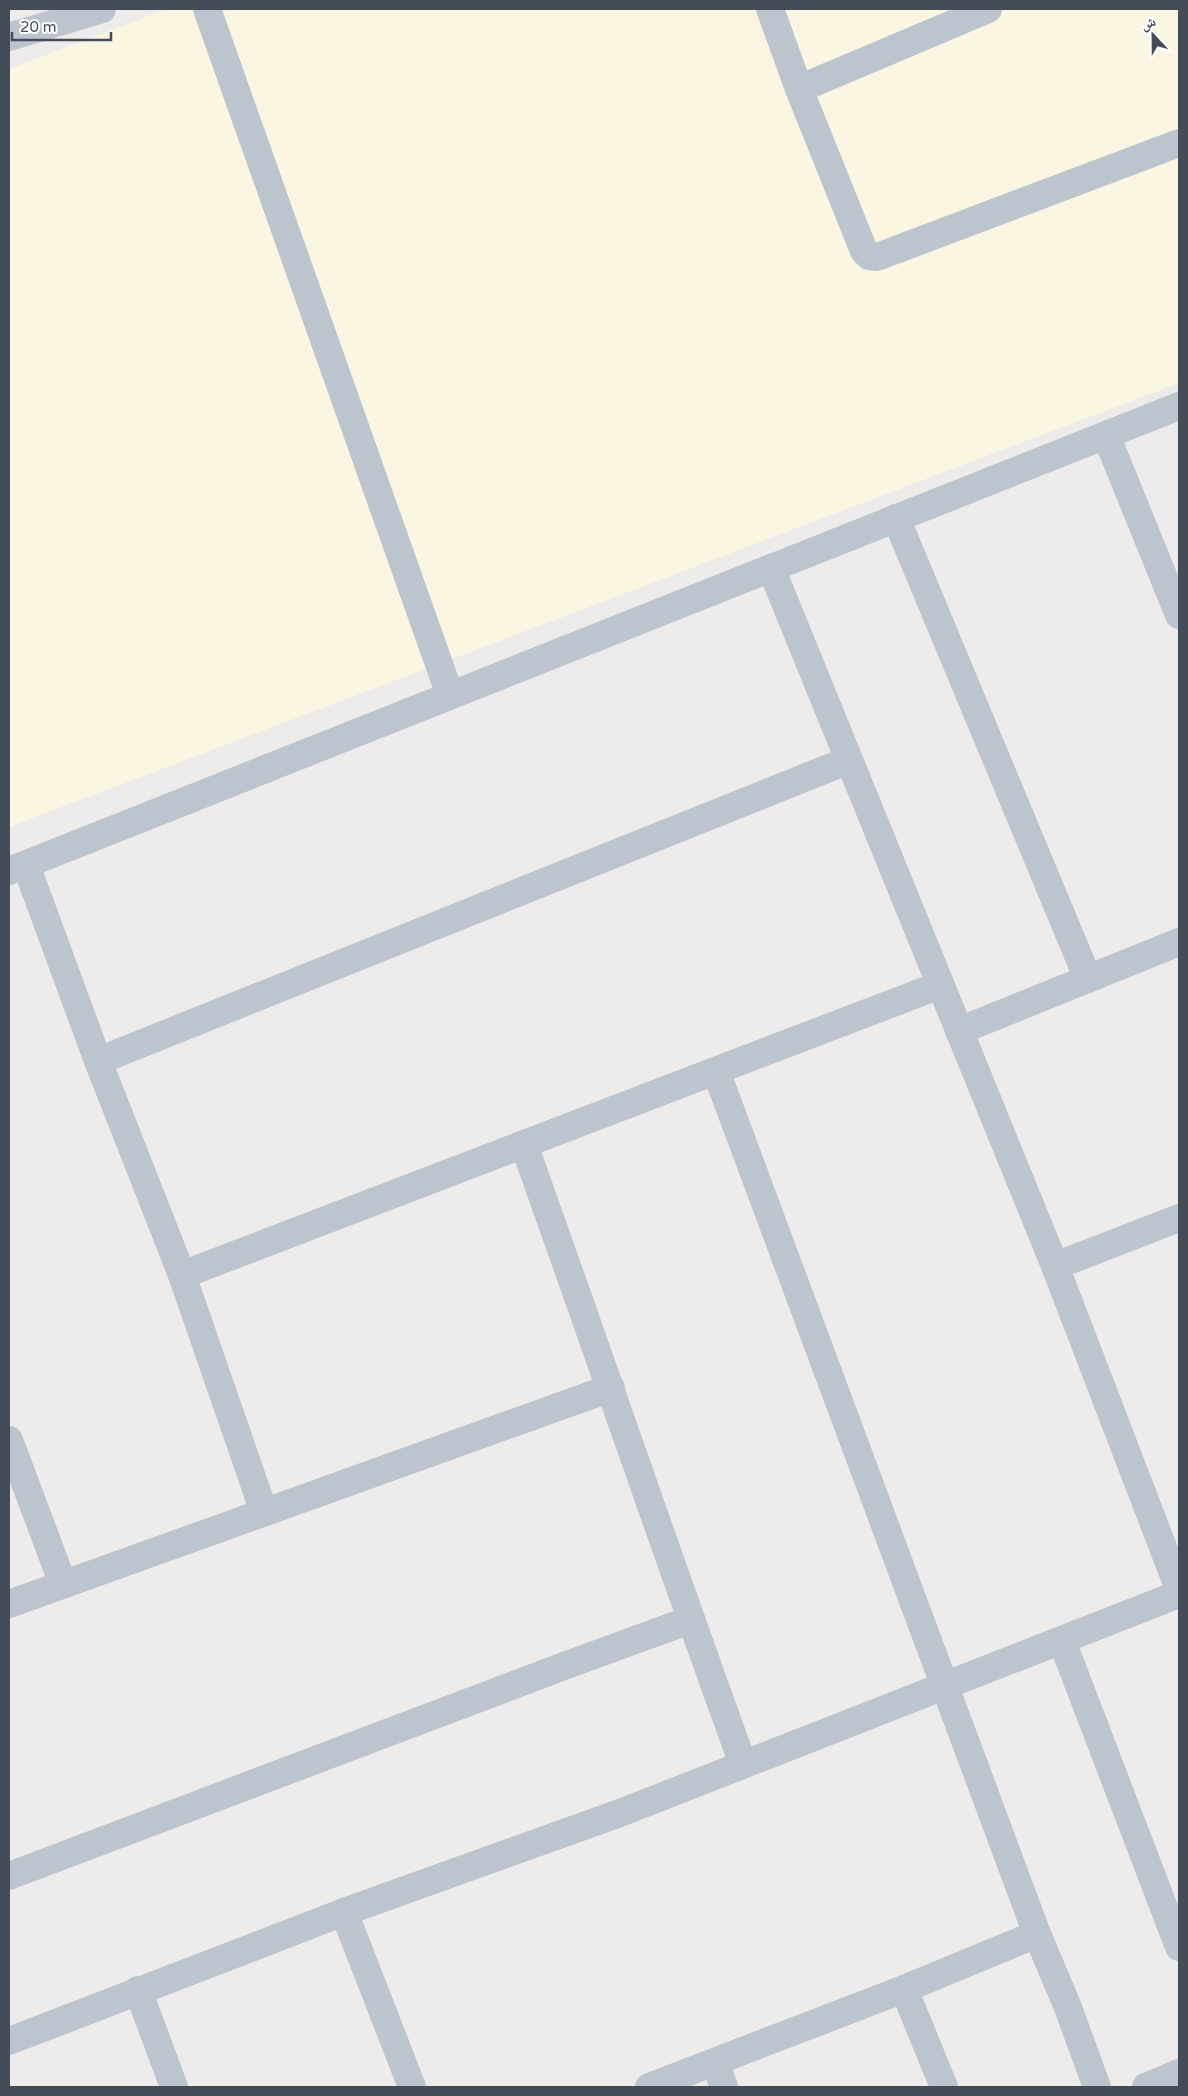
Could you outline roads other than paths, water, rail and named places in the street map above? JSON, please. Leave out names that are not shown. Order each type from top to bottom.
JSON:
[{"type":"street","points":[[9,37],[102,9]]},
{"type":"street","points":[[207,9],[450,695]]},
{"type":"street","points":[[770,9],[798,90],[864,251],[869,256],[877,257],[1179,142]]},
{"type":"street","points":[[798,90],[988,9]]},
{"type":"street","points":[[264,1512],[182,1275],[98,1062],[17,868],[1179,406]]},
{"type":"street","points":[[1106,435],[1179,615]]},
{"type":"street","points":[[896,518],[1088,979]]},
{"type":"street","points":[[771,568],[1055,1266],[1179,1589]]},
{"type":"street","points":[[98,1062],[849,760]]},
{"type":"street","points":[[959,1031],[1179,942]]},
{"type":"street","points":[[182,1275],[940,985]]},
{"type":"street","points":[[716,1071],[1037,1934],[1067,2005],[1097,2087]]},
{"type":"street","points":[[524,1145],[611,1388],[690,1620],[743,1764]]},
{"type":"street","points":[[1055,1266],[1179,1218]]},
{"type":"street","points":[[9,1604],[611,1388]]},
{"type":"street","points":[[9,1440],[63,1584]]},
{"type":"street","points":[[9,2041],[344,1912],[620,1813],[1179,1594]]},
{"type":"street","points":[[9,1876],[690,1620]]},
{"type":"street","points":[[1062,1640],[1179,1947]]},
{"type":"street","points":[[344,1912],[412,2087]]},
{"type":"street","points":[[649,2087],[904,1989],[1037,1934]]},
{"type":"street","points":[[904,1989],[944,2087]]},
{"type":"street","points":[[138,1990],[174,2087]]},
{"type":"street","points":[[715,2062],[724,2087]]},
{"type":"street","points":[[1146,2087],[1179,2073]]}]
